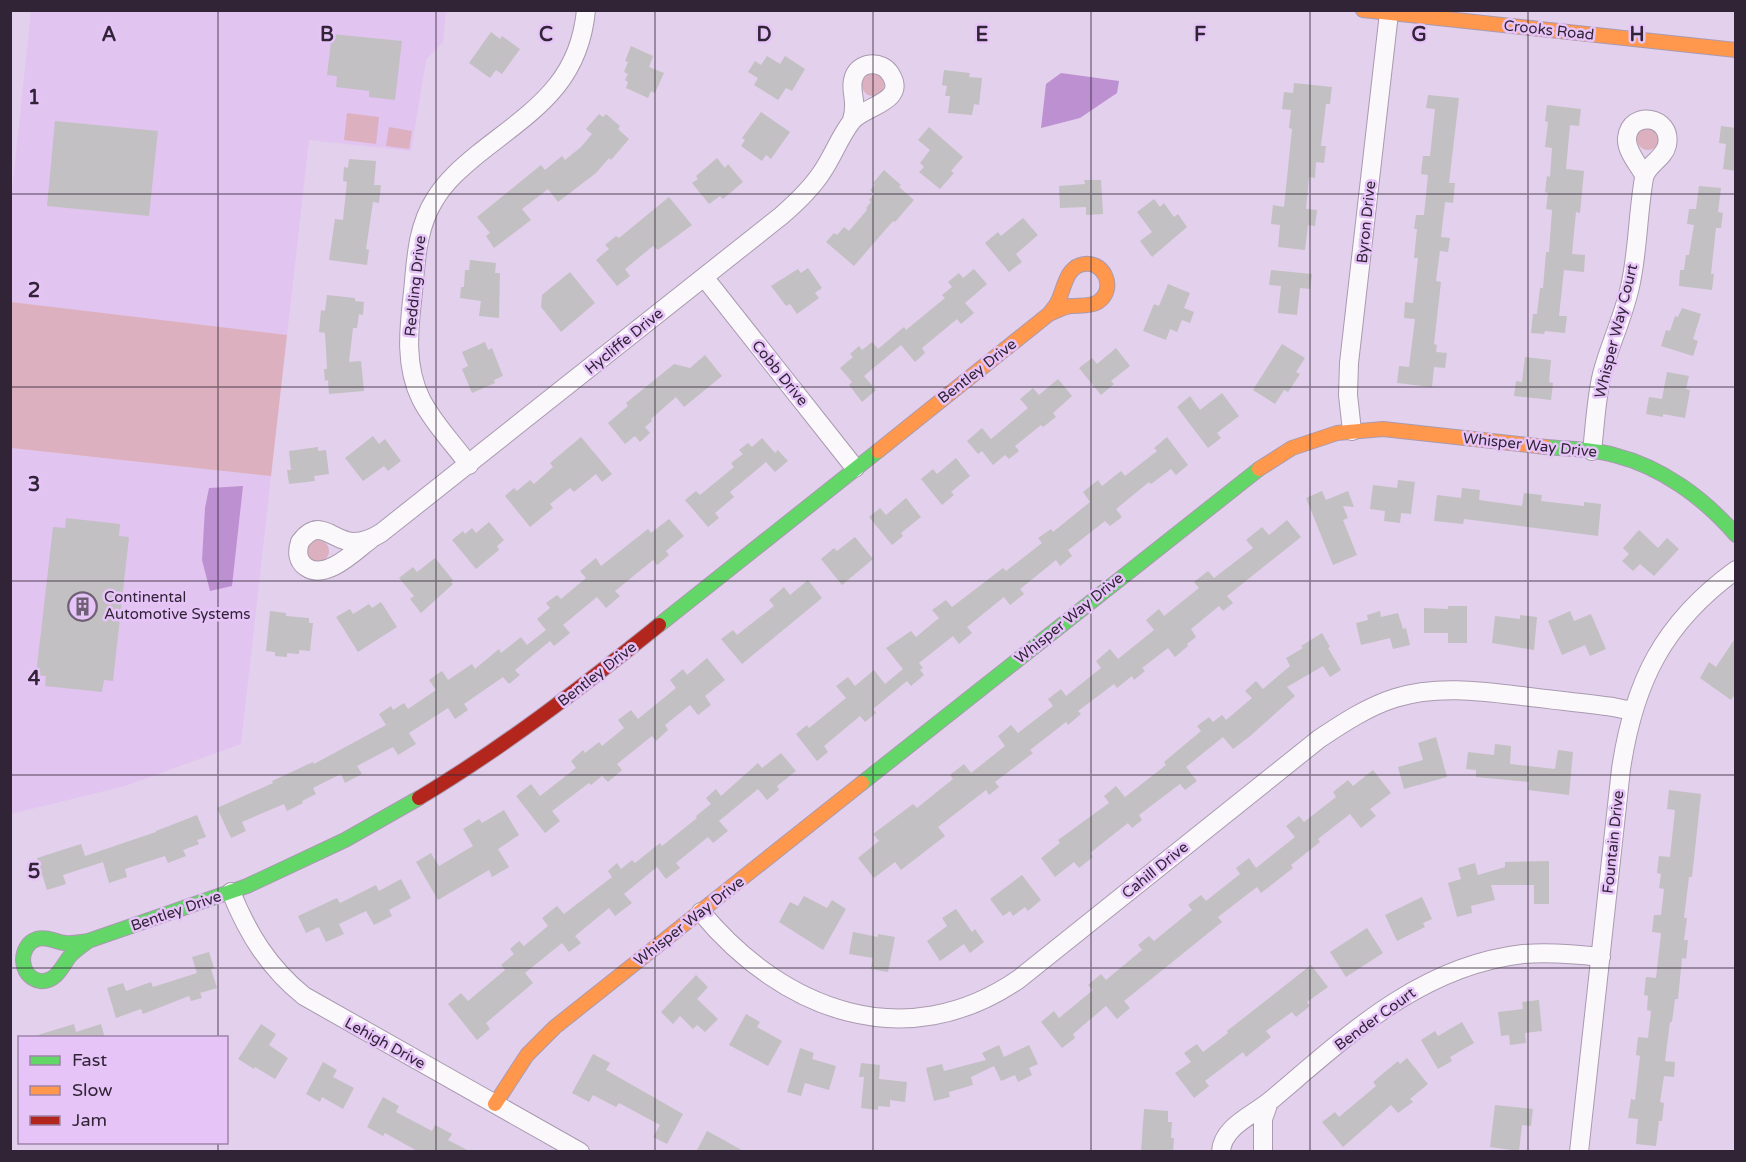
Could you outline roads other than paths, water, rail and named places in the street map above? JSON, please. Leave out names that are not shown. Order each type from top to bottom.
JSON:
[{"type":"street","name":"Redding Drive","points":[[469,465],[426,408],[416,388],[409,359],[409,328],[422,228],[434,201],[458,170],[531,111],[559,85],[568,73],[577,52],[584,32],[586,10]]},
{"type":"street","name":"Crooks Road","points":[[1363,10],[1736,50]]},
{"type":"street","name":"Byron Drive","points":[[1352,431],[1348,395],[1349,363],[1389,13]]},
{"type":"street","name":"Hycliffe Drive","points":[[371,539],[469,465],[781,216],[810,188],[822,172],[852,120]]},
{"type":"street","name":"Whisper Way Court","points":[[1592,451],[1602,377],[1631,285],[1644,175]]},
{"type":"street","name":"Bentley Drive","points":[[88,941],[72,954],[57,975],[48,980],[38,980],[30,976],[23,968],[22,958],[25,948],[31,942],[40,938],[67,944],[88,941],[231,892],[345,840],[469,768],[594,677],[1049,314],[1057,304],[1071,270],[1081,264],[1093,264],[1105,273],[1108,280],[1103,298],[1096,303],[1070,306],[1049,314]]},
{"type":"street","name":"Cobb Drive","points":[[704,277],[855,468]]},
{"type":"street","name":"Whisper Way Drive","points":[[495,1104],[515,1070],[548,1034],[1255,471],[1292,448],[1316,439],[1368,429],[1402,430],[1613,454],[1635,461],[1676,481],[1717,513],[1736,535]]},
{"type":"street","name":"Fountain Drive","points":[[1579,1152],[1621,769],[1632,711],[1645,677],[1670,634],[1698,600],[1736,570]]},
{"type":"street","name":"Cahill Drive","points":[[701,912],[724,939],[755,965],[814,999],[861,1016],[886,1019],[938,1016],[983,1001],[1019,979],[1319,739],[1373,706],[1413,694],[1450,690],[1485,692],[1632,711]]},
{"type":"street","name":"Lehigh Drive","points":[[231,892],[251,937],[294,988],[338,1017],[580,1152]]},
{"type":"street","name":"Bender Court","points":[[1221,1152],[1223,1139],[1228,1133],[1369,1020],[1401,997],[1443,975],[1477,963],[1525,954],[1600,957]]},
{"type":"street","points":[[1263,1152],[1263,1119],[1269,1102]]},
{"type":"place","name":"Continental Automotive Systems","points":[[83,606]]}]
